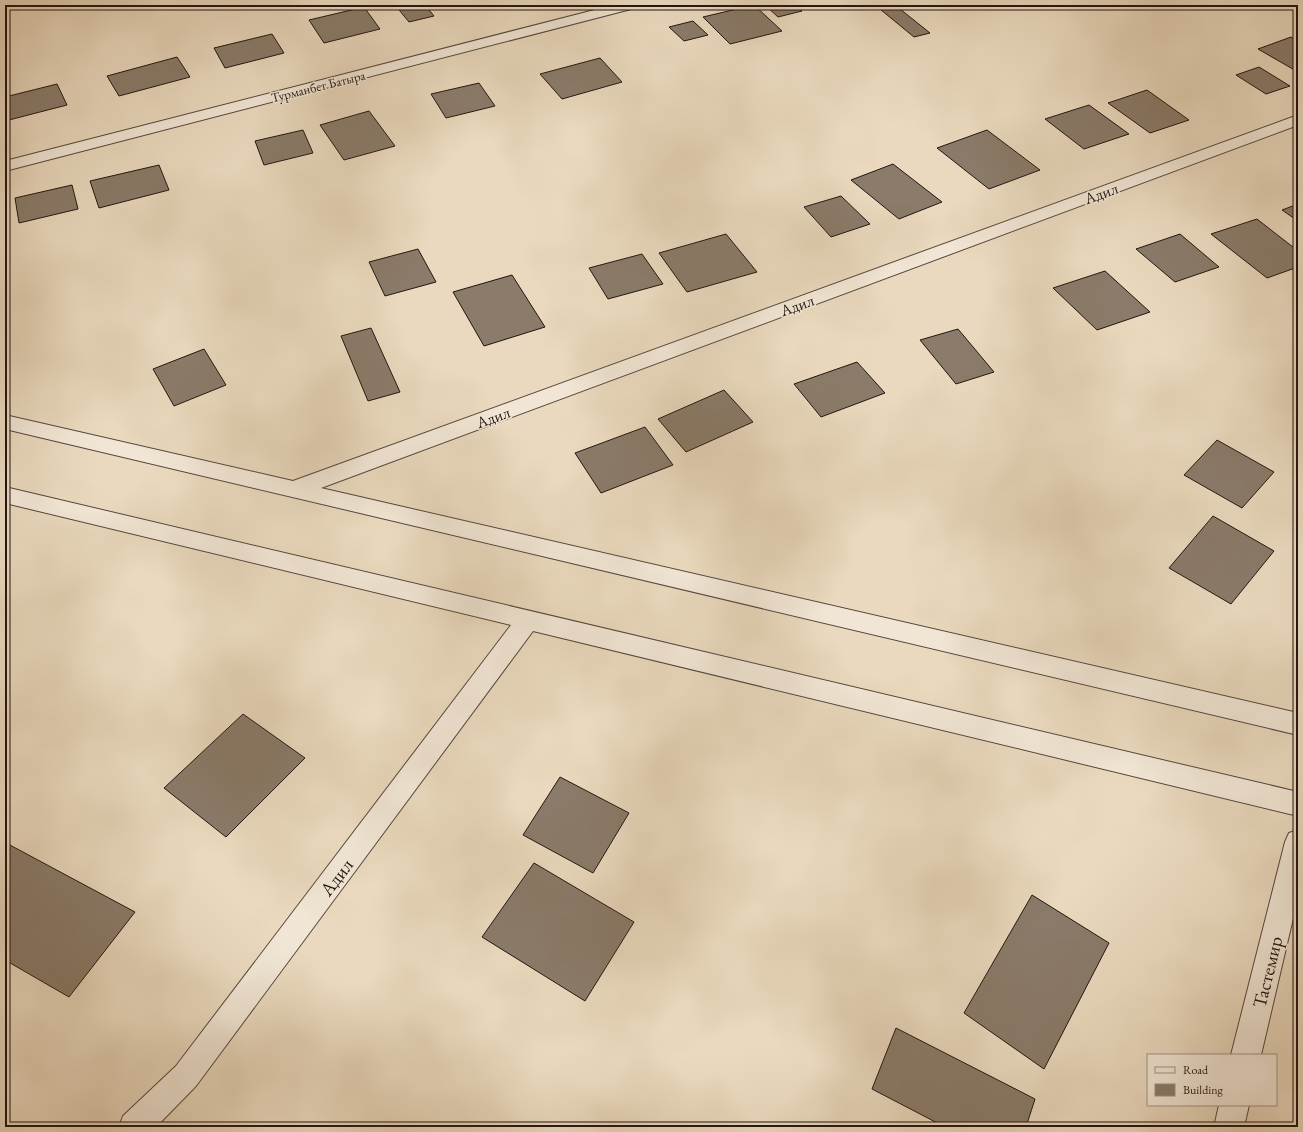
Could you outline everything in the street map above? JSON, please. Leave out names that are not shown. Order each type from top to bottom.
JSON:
[{"type":"street","name":"Турманбет Батыра","points":[[5,166],[630,5]]},
{"type":"street","name":"Адил","points":[[295,489],[612,374],[1298,120]]},
{"type":"street","points":[[5,422],[1298,724]]},
{"type":"street","points":[[5,495],[1298,804]]},
{"type":"street","name":"Адил","points":[[134,1127],[186,1076],[529,619]]},
{"type":"street","name":"Тастемир","points":[[1246,1054],[1298,842]]},
{"type":"street","points":[[1229,1127],[1234,1106]]},
{"type":"building","points":[[395,5],[425,5],[434,16],[409,22]]},
{"type":"building","points":[[754,5],[782,31],[730,44],[703,17]]},
{"type":"building","points":[[765,5],[795,5],[802,11],[778,17]]},
{"type":"building","points":[[875,5],[895,5],[930,33],[914,37]]},
{"type":"building","points":[[364,7],[380,29],[324,43],[309,20]]},
{"type":"building","points":[[693,21],[708,35],[684,41],[669,27]]},
{"type":"building","points":[[272,34],[284,53],[225,68],[214,48]]},
{"type":"building","points":[[1291,37],[1298,41],[1298,72],[1258,49]]},
{"type":"building","points":[[177,57],[190,77],[119,96],[107,76]]},
{"type":"building","points":[[600,58],[622,82],[562,99],[540,74]]},
{"type":"building","points":[[1259,67],[1290,86],[1266,94],[1236,75]]},
{"type":"building","points":[[479,83],[495,106],[446,118],[431,94]]},
{"type":"building","points":[[57,84],[67,105],[9,120],[5,111],[5,97]]},
{"type":"building","points":[[1147,90],[1189,120],[1150,133],[1108,103]]},
{"type":"building","points":[[1089,105],[1129,134],[1084,149],[1045,119]]},
{"type":"building","points":[[369,111],[395,146],[344,160],[320,125]]},
{"type":"building","points":[[303,130],[313,153],[264,165],[255,141]]},
{"type":"building","points":[[987,130],[1040,170],[989,189],[937,148]]},
{"type":"building","points":[[893,164],[942,202],[899,219],[851,180]]},
{"type":"building","points":[[159,165],[169,190],[99,208],[90,181]]},
{"type":"building","points":[[72,185],[78,209],[19,223],[15,198]]},
{"type":"building","points":[[841,196],[870,224],[831,237],[804,207]]},
{"type":"building","points":[[1298,204],[1298,221],[1282,210]]},
{"type":"building","points":[[1257,219],[1298,251],[1298,267],[1267,278],[1211,234]]},
{"type":"building","points":[[726,234],[757,272],[687,292],[659,253]]},
{"type":"building","points":[[1180,234],[1219,267],[1175,282],[1136,249]]},
{"type":"building","points":[[418,249],[436,282],[385,296],[369,262]]},
{"type":"building","points":[[642,254],[663,284],[608,299],[589,268]]},
{"type":"building","points":[[1105,271],[1150,312],[1097,330],[1053,288]]},
{"type":"building","points":[[512,275],[545,327],[484,346],[453,292]]},
{"type":"building","points":[[371,328],[400,392],[368,401],[341,336]]},
{"type":"building","points":[[958,329],[994,372],[956,384],[920,340]]},
{"type":"building","points":[[204,349],[226,385],[174,406],[153,369]]},
{"type":"building","points":[[857,362],[885,393],[821,417],[794,384]]},
{"type":"building","points":[[724,390],[753,422],[686,452],[658,419]]},
{"type":"building","points":[[645,427],[673,465],[601,493],[575,453]]},
{"type":"building","points":[[1217,440],[1274,472],[1242,508],[1184,475]]},
{"type":"building","points":[[1213,516],[1274,551],[1231,604],[1169,568]]},
{"type":"building","points":[[243,714],[305,758],[226,837],[164,788]]},
{"type":"building","points":[[560,777],[629,813],[593,873],[523,835]]},
{"type":"building","points":[[8,844],[135,912],[69,997],[5,960],[5,848]]},
{"type":"building","points":[[534,863],[634,922],[585,1001],[482,937]]},
{"type":"building","points":[[1032,895],[1109,943],[1044,1069],[964,1013]]},
{"type":"building","points":[[896,1028],[1035,1099],[1026,1127],[945,1127],[872,1089]]}]
